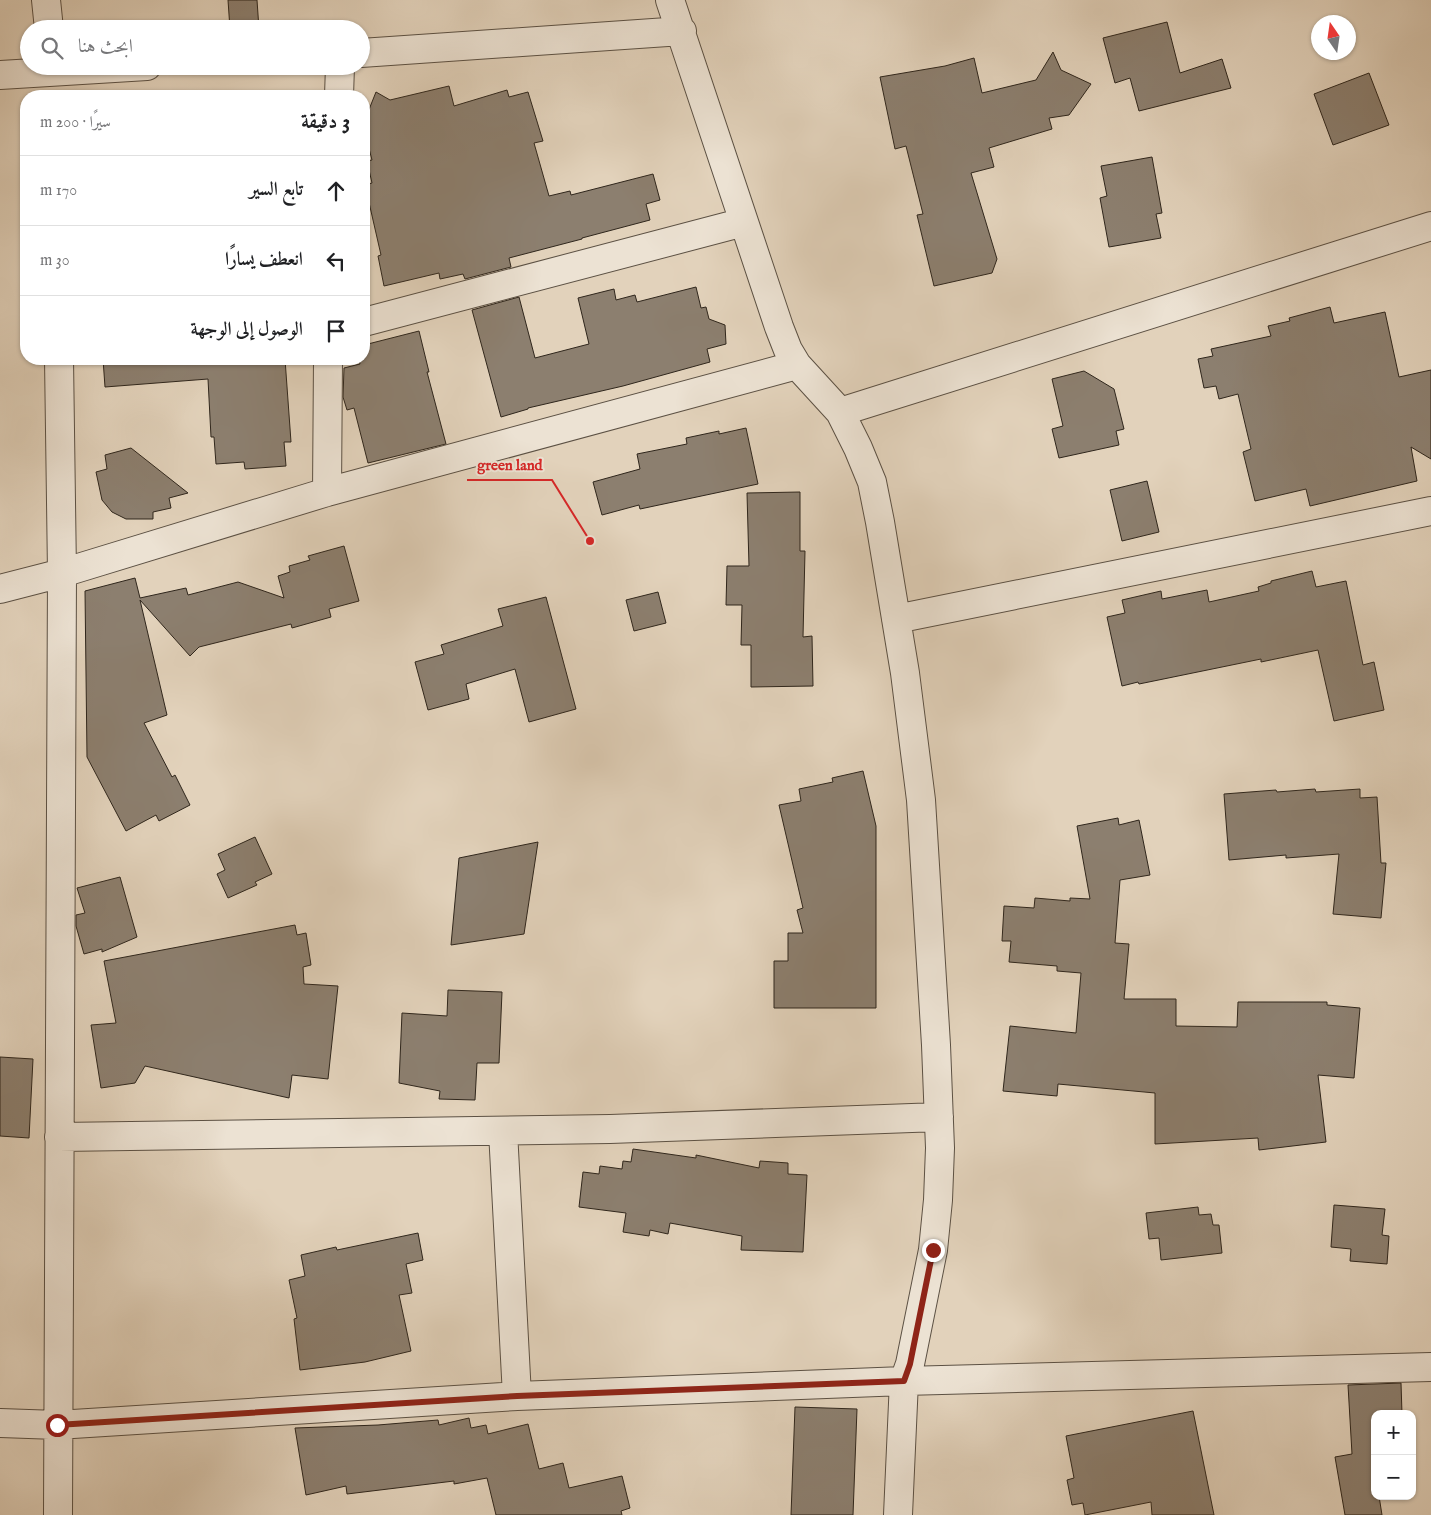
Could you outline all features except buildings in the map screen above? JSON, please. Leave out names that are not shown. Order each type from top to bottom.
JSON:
[{"type":"street","points":[[46,0],[48,20]]},
{"type":"street","points":[[670,0],[788,350],[797,365],[840,412],[872,482],[905,673],[921,800],[939,1117],[938,1200],[933,1250],[910,1364],[904,1381],[898,1515]]},
{"type":"street","points":[[370,52],[682,31]]},
{"type":"street","points":[[0,76],[55,78],[78,75]]},
{"type":"street","points":[[339,90],[340,75]]},
{"type":"street","points":[[370,320],[744,222]]},
{"type":"street","points":[[840,412],[1431,226]]},
{"type":"street","points":[[58,1515],[62,573],[59,365]]},
{"type":"street","points":[[327,492],[328,365]]},
{"type":"street","points":[[0,589],[62,573],[327,492],[797,365]]},
{"type":"street","points":[[896,619],[1431,511]]},
{"type":"street","points":[[59,1137],[610,1129],[939,1117]]},
{"type":"street","points":[[503,1130],[517,1396]]},
{"type":"street","points":[[0,1422],[57,1425],[517,1396],[904,1381],[1431,1367]]},
{"type":"place","name":"green land","points":[[590,541]]},
{"type":"route","points":[[57,1425],[517,1396],[904,1381],[910,1364],[933,1250]]}]
